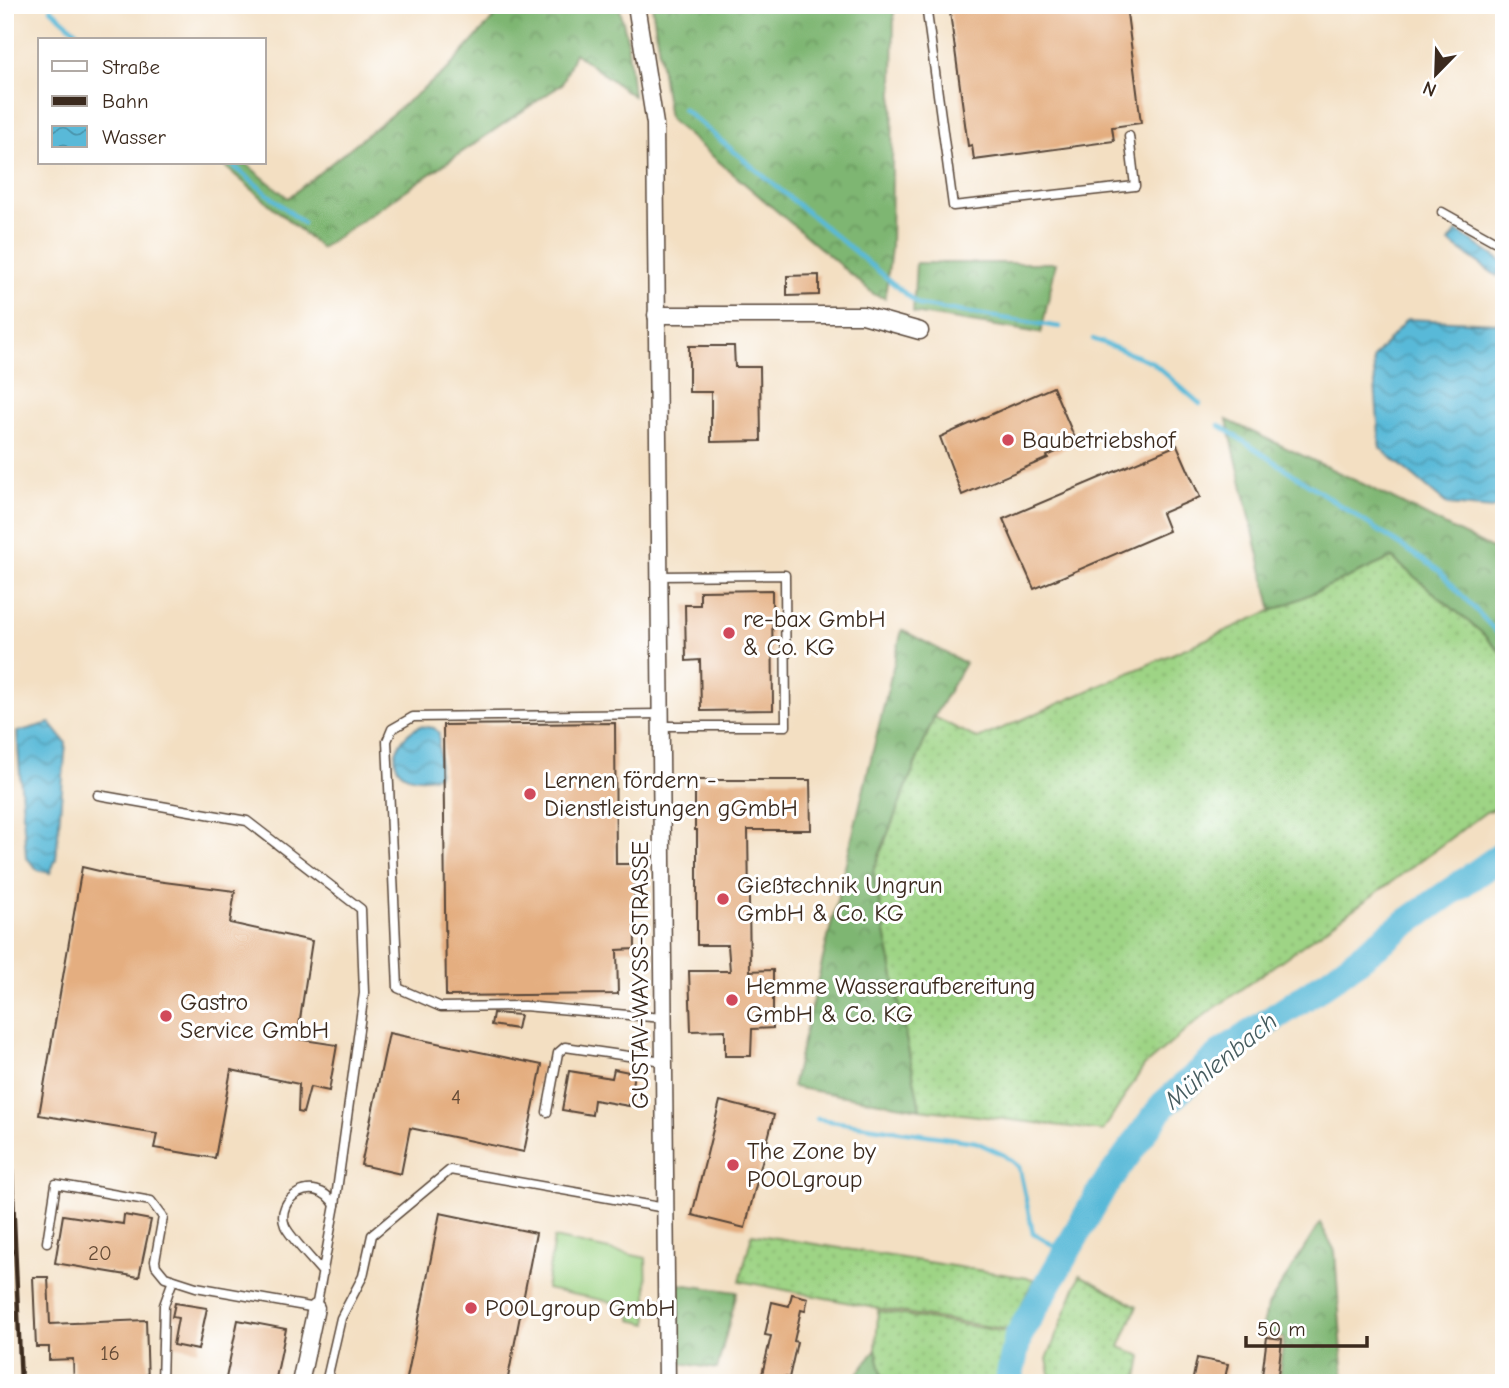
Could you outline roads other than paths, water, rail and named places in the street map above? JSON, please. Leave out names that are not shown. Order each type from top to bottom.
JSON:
[{"type":"street","name":"GUSTAV-WAYSS-STRASSE","points":[[636,5],[655,124],[667,1383]]},
{"type":"street","points":[[656,315],[863,315],[920,331]]},
{"type":"street","points":[[300,1383],[316,1308]]},
{"type":"lane","points":[[926,5],[953,206],[1135,186],[1129,136]]},
{"type":"lane","points":[[1442,212],[1494,241],[1504,239]]},
{"type":"lane","points":[[659,576],[785,575],[786,726],[661,720],[413,717],[392,729],[387,741],[398,988],[441,1007],[524,1006],[663,1018]]},
{"type":"lane","points":[[47,1242],[56,1184],[151,1201],[163,1216],[156,1266],[165,1277],[196,1287],[316,1308],[335,1205],[364,993],[361,909],[247,821],[98,795]]},
{"type":"lane","points":[[547,1112],[558,1054],[565,1047],[663,1061]]},
{"type":"lane","points":[[326,1383],[341,1318],[363,1276],[372,1235],[450,1170],[665,1208]]},
{"type":"lane","points":[[323,1273],[284,1225],[284,1213],[290,1198],[305,1189],[328,1194],[335,1205]]},
{"type":"lane","points":[[162,1383],[164,1305],[173,1280]]},
{"type":"water","points":[[1457,231],[1504,263],[1497,276],[1449,242]]},
{"type":"water","points":[[1407,319],[1497,323],[1504,331],[1504,500],[1492,509],[1448,505],[1380,448],[1373,358]]},
{"type":"water","points":[[50,723],[66,743],[56,859],[50,873],[38,870],[26,857],[17,732]]},
{"type":"water","points":[[420,726],[434,728],[439,733],[437,776],[408,776],[400,771],[396,763],[400,744]]},
{"type":"waterway","points":[[51,9],[84,38]]},
{"type":"waterway","points":[[683,109],[919,305],[1060,327]]},
{"type":"waterway","points":[[231,164],[303,223]]},
{"type":"waterway","points":[[1093,339],[1152,362],[1200,404]]},
{"type":"waterway","points":[[1219,425],[1438,570],[1504,640]]},
{"type":"waterway","name":"Mühlenbach","points":[[1012,1383],[1010,1375],[1018,1337],[1101,1191],[1164,1104],[1223,1052],[1332,979],[1504,854]]},
{"type":"waterway","points":[[817,1119],[976,1142],[1004,1155],[1019,1167],[1033,1233],[1066,1253]]},
{"type":"railway","points":[[5,1008],[21,1383]]},
{"type":"railway","points":[[5,1268],[8,1292]]},
{"type":"place","name":"Baubetriebshof","points":[[1008,440]]},
{"type":"place","name":"re-bax GmbH & Co. KG","points":[[729,633]]},
{"type":"place","name":"Lernen fördern - Dienstleistungen gGmbH","points":[[530,794]]},
{"type":"place","name":"Gießtechnik Ungrun GmbH & Co. KG","points":[[723,899]]},
{"type":"place","name":"Hemme Wasseraufbereitung GmbH & Co. KG","points":[[732,1000]]},
{"type":"place","name":"Gastro Service GmbH","points":[[166,1016]]},
{"type":"place","name":"The Zone by POOLgroup","points":[[733,1165]]},
{"type":"place","name":"POOLgroup GmbH","points":[[471,1308]]}]
